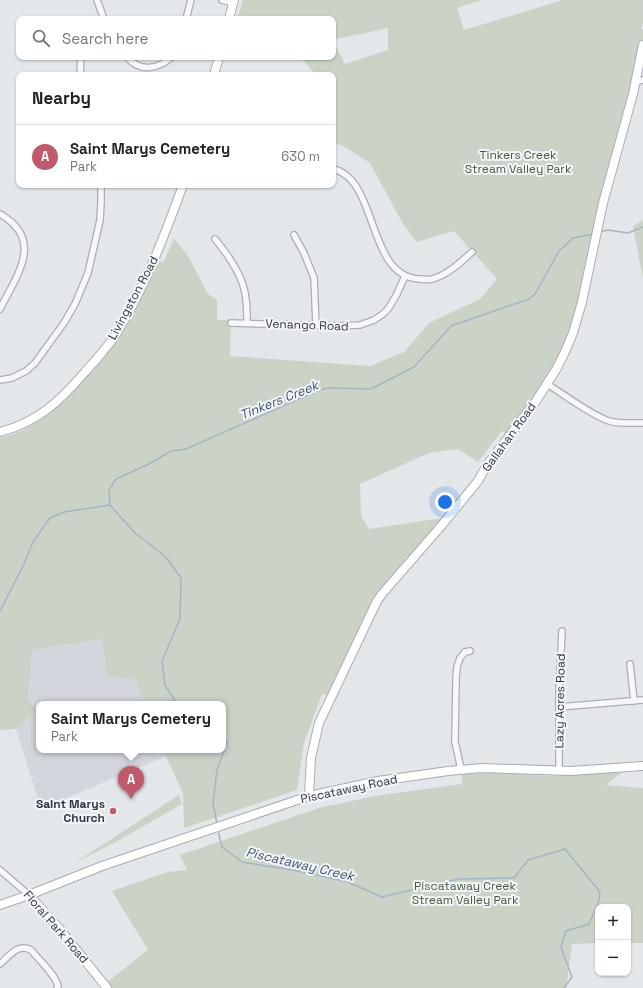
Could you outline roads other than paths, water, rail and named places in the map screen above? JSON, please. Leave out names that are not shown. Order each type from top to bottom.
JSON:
[{"type":"main road","points":[[230,16],[233,1]]},
{"type":"main road","name":"Gallahan Road","points":[[309,796],[311,758],[319,722],[382,594],[478,481],[487,465],[547,384],[564,354],[573,333],[582,302],[600,218],[639,81],[643,45]]},
{"type":"main road","points":[[215,72],[218,60]]},
{"type":"main road","name":"Livingston Road","points":[[0,432],[30,421],[56,403],[114,338],[136,299],[157,255],[183,188]]},
{"type":"main road","name":"Piscataway Road","points":[[0,905],[30,895],[102,866],[309,796],[378,781],[461,770],[493,768],[559,771],[643,766]]},
{"type":"main road","name":"Floral Park Road","points":[[30,895],[107,988]]},
{"type":"street","points":[[97,0],[103,16]]},
{"type":"street","points":[[187,16],[191,0]]},
{"type":"street","points":[[222,0],[233,1]]},
{"type":"street","points":[[80,72],[81,60]]},
{"type":"street","points":[[129,60],[136,65],[151,68],[160,65],[168,60]]},
{"type":"street","points":[[336,170],[344,173],[351,180],[361,197],[386,256],[392,266],[405,276],[409,278],[430,280],[438,278],[455,267],[472,252]]},
{"type":"street","points":[[0,380],[12,378],[26,371],[38,360],[75,304],[88,273],[100,220],[100,188]]},
{"type":"street","points":[[0,214],[12,222],[18,230],[23,240],[25,249],[23,261],[0,309]]},
{"type":"street","points":[[294,235],[304,252],[314,278],[316,325]]},
{"type":"street","points":[[215,239],[231,260],[243,284],[246,299],[247,323]]},
{"type":"street","name":"Venango Road","points":[[231,322],[355,326],[374,320],[388,309],[405,276]]},
{"type":"street","points":[[547,384],[598,416],[610,421],[629,424],[643,423]]},
{"type":"street","name":"Lazy Acres Road","points":[[559,771],[559,707],[562,630]]},
{"type":"street","points":[[461,770],[455,734],[457,673],[460,658],[465,652],[470,651]]},
{"type":"street","points":[[630,664],[634,701]]},
{"type":"street","points":[[559,707],[643,700]]},
{"type":"street","name":"Floral Park Road","points":[[0,870],[30,895]]},
{"type":"street","points":[[0,964],[14,951],[22,947],[26,947],[31,950],[53,976],[57,982],[57,988]]},
{"type":"waterway","name":"Tinkers Creek","points":[[599,232],[608,230],[628,233],[643,227]]},
{"type":"waterway","name":"Tinkers Creek","points":[[110,505],[109,490],[116,479],[147,465],[171,451],[186,449],[319,390],[330,388],[371,389],[414,367],[451,326],[529,299],[535,294],[559,251],[573,238],[594,234]]},
{"type":"waterway","name":"Piscataway Creek","points":[[110,505],[135,533],[166,557],[181,578],[180,619],[162,661],[165,685],[175,701]]},
{"type":"waterway","name":"Piscataway Creek","points":[[0,611],[23,566],[33,542],[50,518],[64,512],[110,505]]},
{"type":"waterway","name":"Piscataway Creek","points":[[226,741],[226,745]]},
{"type":"waterway","name":"Piscataway Creek","points":[[217,824],[213,803],[217,770],[223,753]]},
{"type":"waterway","name":"Piscataway Creek","points":[[218,830],[222,847],[242,862],[298,871],[348,882],[382,897],[458,879],[514,878],[528,860],[565,849],[600,892],[599,901],[589,924],[566,931],[561,947],[572,977],[564,988]]},
{"type":"place","name":"Saint Marys Cemetery","points":[[131,799]]},
{"type":"place","name":"Saint Marys Church","points":[[113,811]]},
{"type":"park label","name":"Tinkers Creek Stream Valley Park","points":[[518,162]]},
{"type":"park label","name":"Piscataway Creek Stream Valley Park","points":[[465,893]]}]
